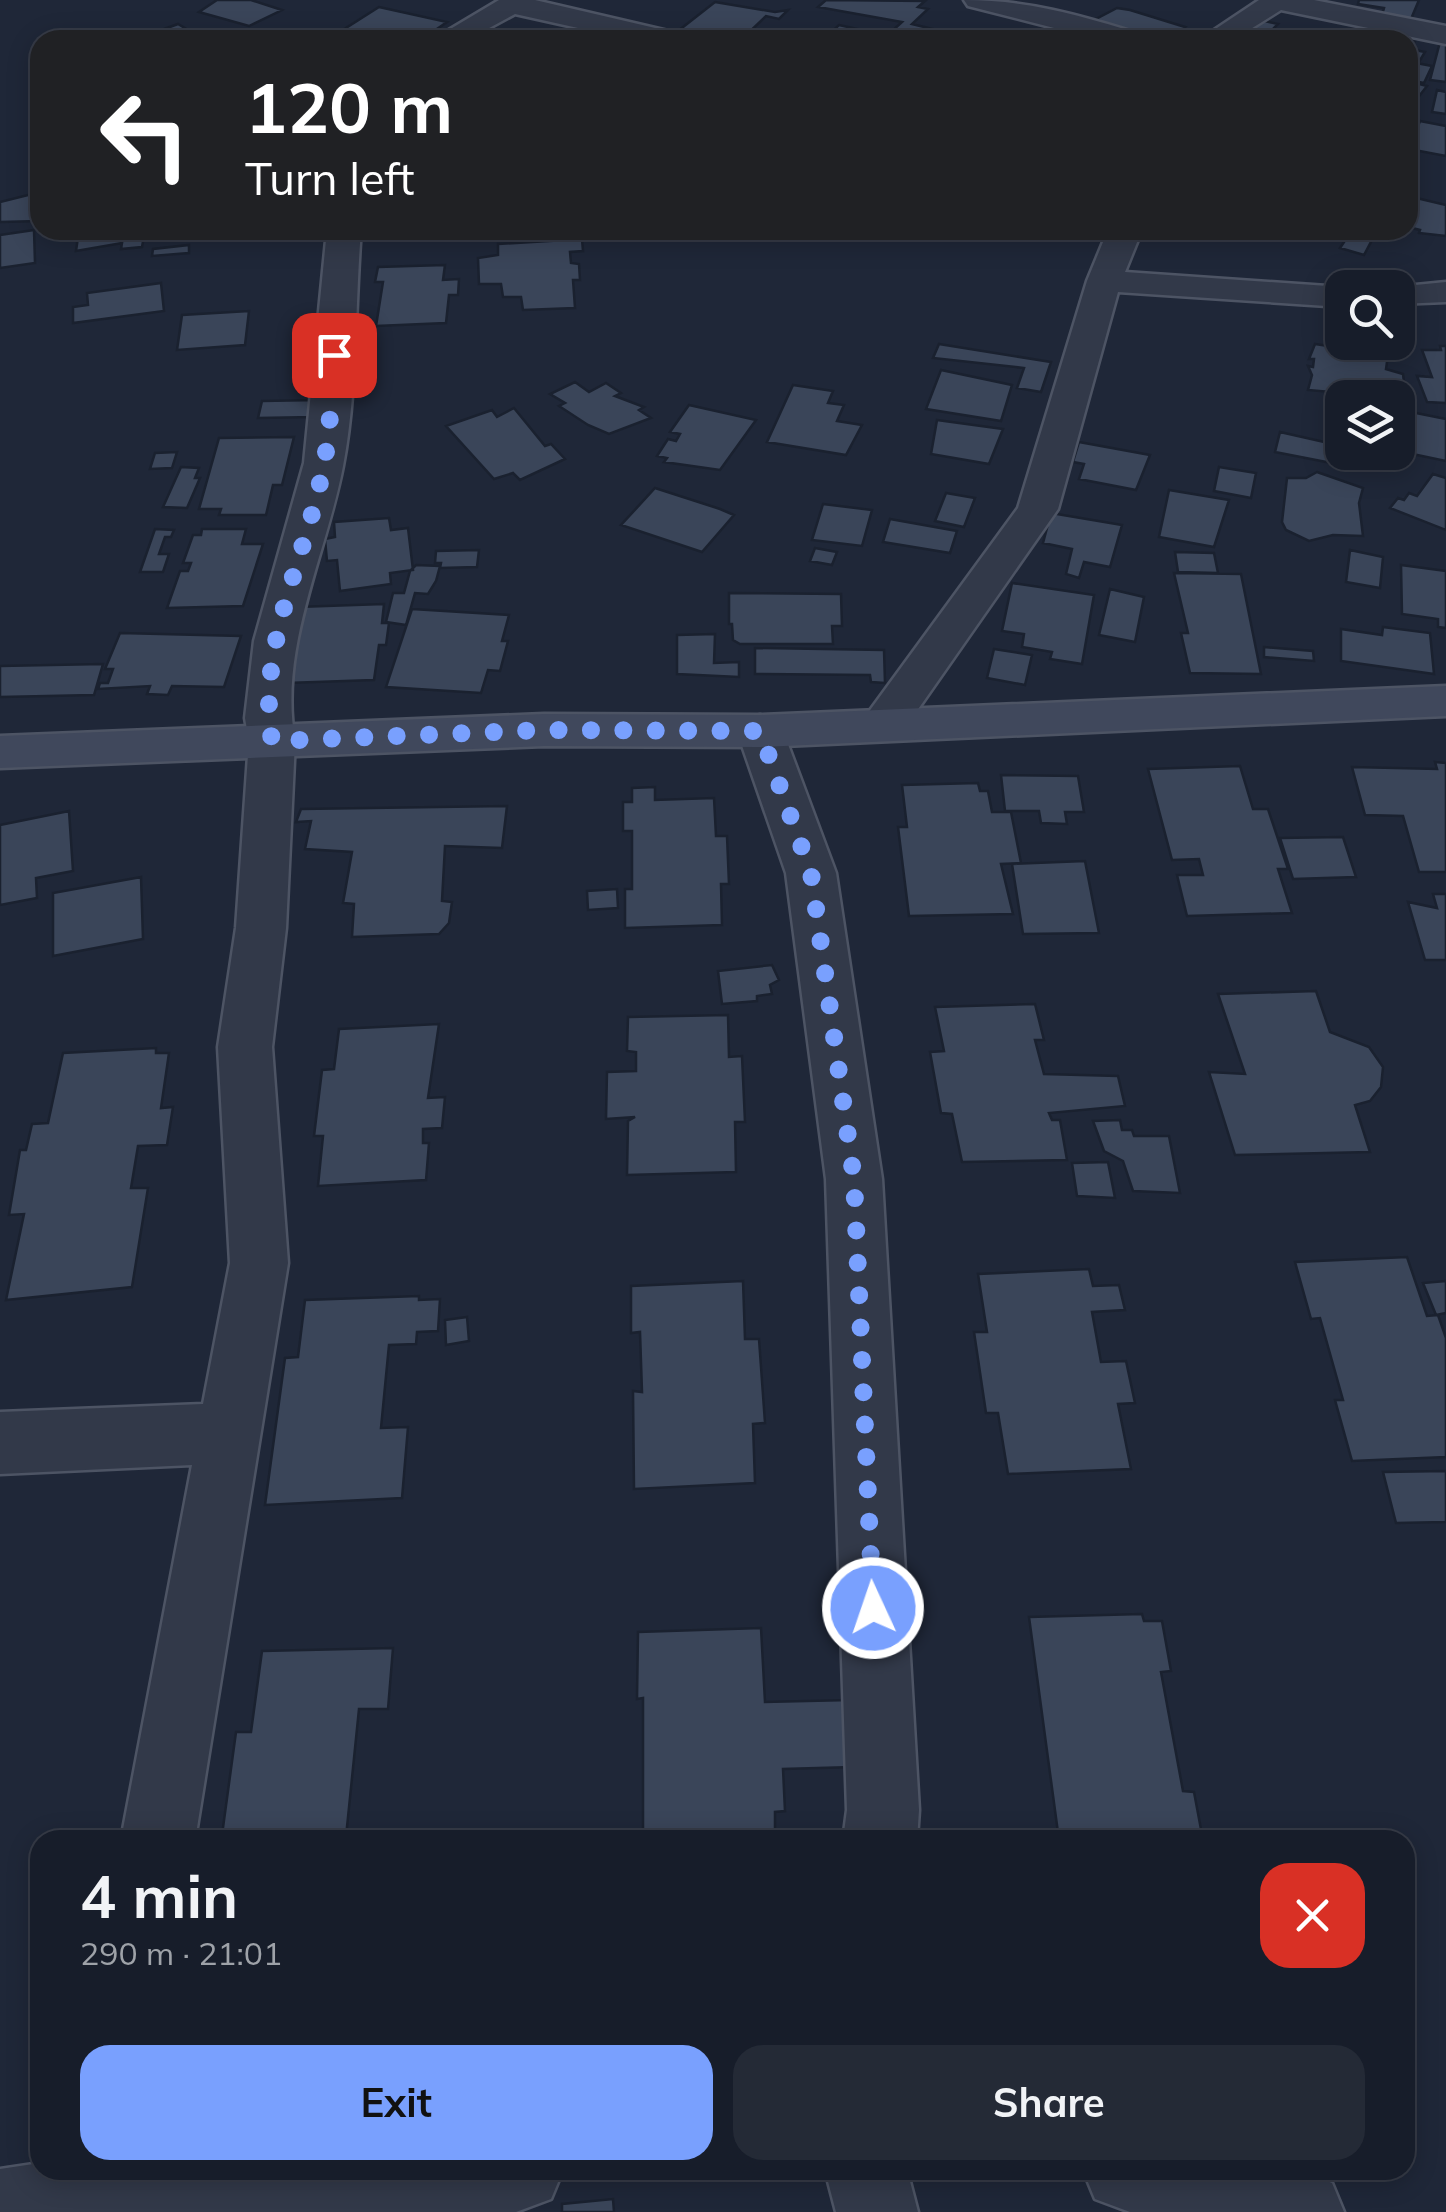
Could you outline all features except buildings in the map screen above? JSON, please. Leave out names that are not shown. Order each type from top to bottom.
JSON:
[{"type":"main road","points":[[0,752],[544,730],[760,731],[1446,701]]},
{"type":"street","points":[[978,0],[1098,30]]},
{"type":"street","points":[[1230,30],[1277,1],[1446,35]]},
{"type":"street","points":[[465,30],[516,3],[628,30]]},
{"type":"street","points":[[160,1830],[259,1263],[245,1047],[260,928],[272,741],[268,718],[276,641],[324,462],[343,240]]},
{"type":"street","points":[[884,724],[1038,509],[1104,281],[1121,240]]},
{"type":"street","points":[[1104,281],[1325,295]]},
{"type":"street","points":[[1415,293],[1446,292]]},
{"type":"street","points":[[760,731],[811,873],[854,1179],[881,1830]]},
{"type":"street","points":[[0,1442],[230,1433]]},
{"type":"street","points":[[0,2210],[98,2183],[449,2184],[470,2180]]},
{"type":"street","points":[[869,2180],[877,2212]]},
{"type":"street","points":[[1167,2180],[1303,2212]]},
{"type":"route","points":[[334,355],[324,462],[276,641],[268,718],[272,741],[544,730],[760,731],[811,873],[854,1179],[859,1362],[873,1608]]}]
